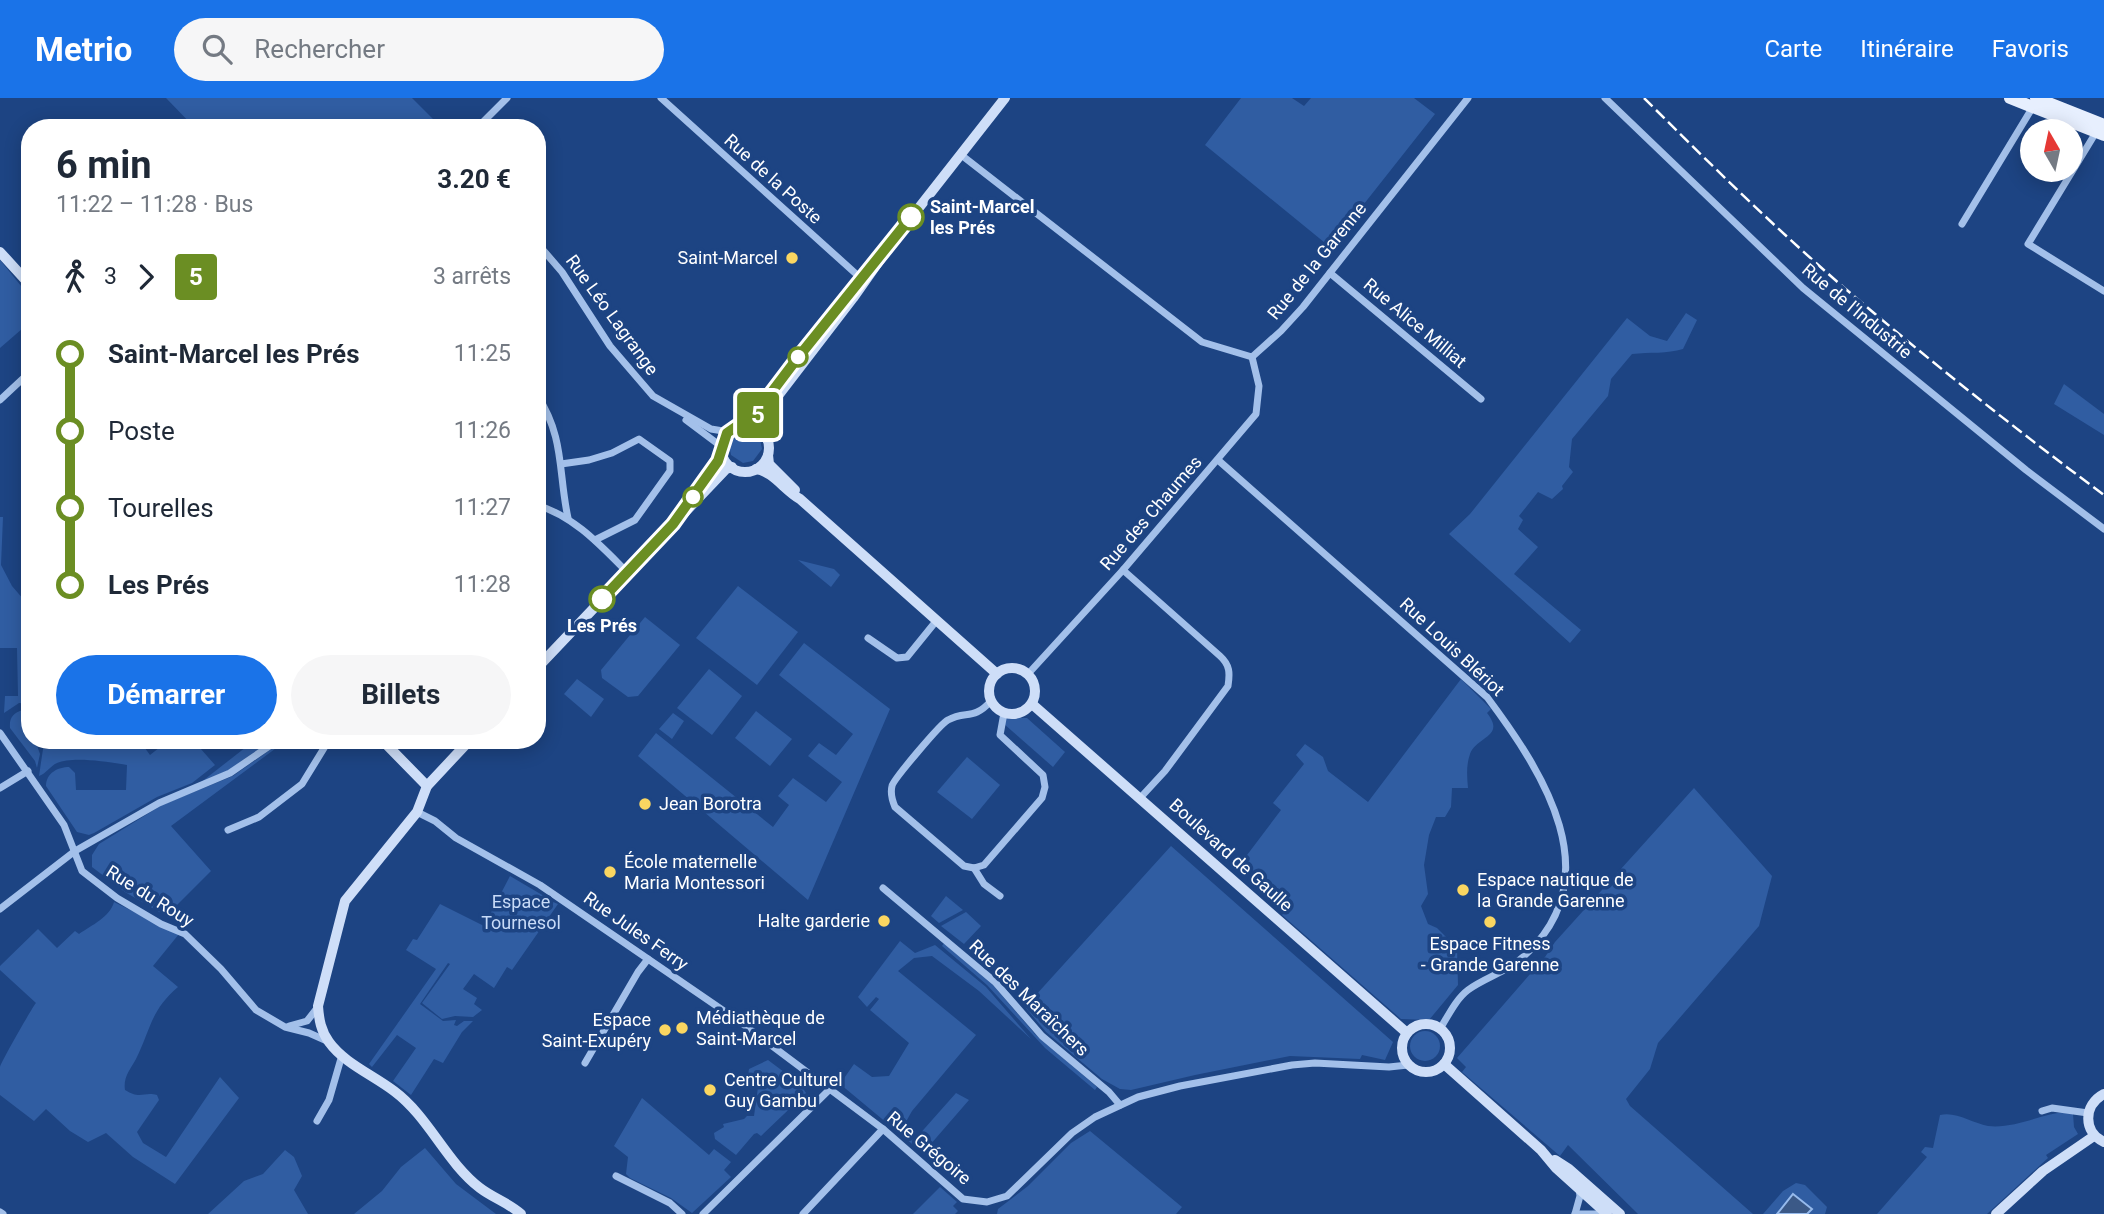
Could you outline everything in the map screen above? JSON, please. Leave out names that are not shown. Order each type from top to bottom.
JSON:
[{"type":"main road","points":[[750,425],[756,422],[762,405],[771,392],[1005,98]]},
{"type":"main road","points":[[2010,98],[2035,101],[2101,129]]},
{"type":"main road","points":[[0,252],[21,275]]},
{"type":"main road","points":[[862,280],[774,401],[769,412],[769,464],[781,474],[800,499],[996,674]]},
{"type":"main road","points":[[673,524],[713,470],[725,436],[732,429],[740,425],[750,425],[759,428],[767,439]]},
{"type":"main road","points":[[722,450],[732,467]]},
{"type":"main road","points":[[756,469],[768,455]]},
{"type":"main road","points":[[546,658],[726,469],[732,467],[743,471],[756,469],[766,472],[800,499]]},
{"type":"main road","points":[[1016,668],[1028,674],[1036,691],[1032,704],[1018,713],[1004,713],[991,701],[989,687],[996,674],[1002,670],[1016,668]]},
{"type":"main road","name":"Boulevard de Gaulle","points":[[1032,704],[1407,1033]]},
{"type":"main road","points":[[391,749],[427,786]]},
{"type":"main road","points":[[462,749],[427,786],[417,812],[345,901],[318,1006],[320,1024],[330,1043],[342,1055],[397,1093],[436,1136],[463,1173],[479,1188],[521,1214]]},
{"type":"main road","points":[[1427,1024],[1440,1029],[1450,1048],[1444,1064],[1427,1072],[1420,1072],[1408,1065],[1401,1046],[1407,1033],[1427,1024]]},
{"type":"main road","points":[[1444,1064],[1541,1150],[1607,1214]]},
{"type":"main road","points":[[1996,1214],[2043,1171],[2099,1139],[2088,1124],[2088,1113],[2093,1102],[2104,1094]]},
{"type":"main road","points":[[1541,1150],[1569,1169],[1620,1214]]},
{"type":"street","points":[[486,119],[507,98]]},
{"type":"street","name":"Rue de la Poste","points":[[662,98],[862,280]]},
{"type":"street","name":"Rue de la Garenne","points":[[1252,356],[1281,331],[1468,98]]},
{"type":"street","name":"Rue de l'Industrie","points":[[1605,98],[1803,288],[2005,453],[2104,529]]},
{"type":"street","points":[[1962,224],[2035,101]]},
{"type":"street","points":[[2101,129],[2028,244],[2104,291]]},
{"type":"street","points":[[960,154],[1202,342],[1252,356]]},
{"type":"street","name":"Rue Léo Lagrange","points":[[546,254],[577,292],[610,346],[653,396],[711,429],[732,429]]},
{"type":"street","name":"Rue Alice Milliat","points":[[1330,272],[1481,399]]},
{"type":"street","name":"Rue des Chaumes","points":[[1028,674],[1122,570],[1256,414],[1259,386],[1252,356]]},
{"type":"street","points":[[0,400],[21,380]]},
{"type":"street","name":"Rue Léo Lagrange","points":[[663,402],[722,450]]},
{"type":"street","points":[[546,413],[556,433],[568,518]]},
{"type":"street","points":[[562,464],[612,453],[639,439],[670,461],[670,471],[635,520],[595,540]]},
{"type":"street","name":"Rue Louis Blériot","points":[[1218,460],[1487,697],[1512,731],[1541,781],[1562,831],[1567,851],[1565,891],[1550,928],[1523,958],[1505,972],[1467,991],[1440,1029]]},
{"type":"street","points":[[546,509],[568,518],[627,572]]},
{"type":"street","points":[[1122,570],[1220,656],[1230,672],[1228,686],[1165,771],[1141,797]]},
{"type":"street","points":[[868,638],[897,658],[907,657],[937,620]]},
{"type":"street","points":[[991,701],[981,711],[951,718],[940,725],[892,783],[891,796],[895,807],[964,866],[974,868],[984,865],[1042,798],[1045,787],[1043,775],[1000,735],[1004,713]]},
{"type":"street","name":"Rue du Rouy","points":[[0,733],[64,825],[82,871],[117,898],[185,934],[221,969],[256,1010],[285,1027],[309,1033],[330,1043]]},
{"type":"street","points":[[0,909],[75,851],[159,803],[230,773],[265,749]]},
{"type":"street","points":[[229,830],[259,817],[302,784],[323,749]]},
{"type":"street","points":[[0,788],[28,771]]},
{"type":"street","name":"Rue Jules Ferry","points":[[417,812],[435,821],[456,838],[540,885],[740,1022],[830,1089]]},
{"type":"street","points":[[974,868],[984,884],[1000,896]]},
{"type":"street","name":"Rue des Maraîchers","points":[[883,888],[995,982],[1042,1036],[1109,1092],[1120,1105]]},
{"type":"street","points":[[585,1063],[648,959]]},
{"type":"street","points":[[285,1027],[307,1021],[318,1006]]},
{"type":"street","points":[[317,1121],[329,1100],[342,1055]]},
{"type":"street","name":"Rue Grégoire","points":[[830,1089],[883,1129],[963,1199],[987,1202],[1007,1196],[1072,1133],[1095,1117],[1120,1105],[1180,1086],[1292,1065],[1408,1065]]},
{"type":"street","points":[[703,1214],[830,1089]]},
{"type":"street","points":[[2042,1111],[2052,1108],[2088,1113]]},
{"type":"street","points":[[803,1214],[883,1129]]},
{"type":"street","points":[[616,1177],[670,1203],[682,1214]]},
{"type":"street","points":[[1579,1188],[1580,1196],[1575,1214],[1607,1214]]},
{"type":"green space","points":[[166,98],[412,98],[433,119],[186,119]]},
{"type":"green space","points":[[1241,98],[1292,98],[1304,106],[1311,98],[1414,98],[1435,114],[1330,247],[1205,145]]},
{"type":"green space","points":[[0,260],[21,286],[21,330],[0,348]]},
{"type":"green space","points":[[1686,313],[1697,320],[1683,349],[1632,354],[1611,379],[1608,396],[1572,439],[1569,467],[1573,472],[1562,486],[1563,489],[1552,499],[1538,492],[1519,516],[1523,520],[1518,529],[1538,547],[1514,574],[1581,630],[1570,643],[1449,534],[1470,514],[1627,318],[1650,336],[1667,341]]},
{"type":"green space","points":[[2064,384],[2104,414],[2104,435],[2054,404]]},
{"type":"green space","points":[[748,431],[760,439],[762,449],[753,461],[743,463],[731,455],[729,444],[738,433]]},
{"type":"green space","points":[[0,517],[3,517],[1,565],[21,596],[21,703],[4,713],[5,696],[18,696],[17,648],[0,648]]},
{"type":"green space","points":[[798,560],[834,569],[840,575],[831,587]]},
{"type":"green space","points":[[738,586],[798,632],[757,685],[696,638]]},
{"type":"green space","points":[[645,617],[680,645],[638,696],[628,697],[602,678],[601,670]]},
{"type":"green space","points":[[804,643],[890,709],[808,900],[638,756],[656,733],[773,827],[789,805],[778,796],[793,778],[826,802],[842,782],[808,756],[819,743],[836,755],[853,734],[779,675]]},
{"type":"green space","points":[[709,669],[742,696],[712,735],[677,708]]},
{"type":"green space","points":[[577,679],[604,699],[591,717],[564,694]]},
{"type":"green space","points":[[1461,679],[1491,709],[1487,713],[1493,727],[1492,732],[1478,743],[1470,754],[1467,767],[1468,788],[1452,788],[1451,807],[1445,817],[1436,817],[1429,835],[1424,865],[1428,894],[1421,906],[1428,924],[1437,928],[1457,948],[1458,985],[1429,1020],[1401,1019],[1282,915],[1292,903],[1241,863],[1281,810],[1273,803],[1304,764],[1296,755],[1305,744],[1323,757],[1328,771],[1368,802]]},
{"type":"green space","points":[[21,711],[21,743],[10,728],[12,716]]},
{"type":"green space","points":[[756,711],[792,739],[770,766],[735,738]]},
{"type":"green space","points":[[673,713],[684,721],[672,739],[659,729]]},
{"type":"green space","points":[[1027,718],[1065,752],[1053,767],[1004,724],[1004,720]]},
{"type":"green space","points":[[26,749],[38,749],[40,754],[37,768]]},
{"type":"green space","points":[[43,749],[146,749],[150,755],[158,749],[201,749],[215,765],[192,783],[157,797],[89,835],[77,832],[46,786],[50,774],[69,767],[75,773],[76,790],[126,790],[127,765],[91,760],[64,761],[39,776]]},
{"type":"green space","points":[[243,749],[259,749],[229,770],[200,783]]},
{"type":"green space","points":[[275,749],[171,826],[211,871],[166,916],[125,892],[92,867],[92,855],[99,844],[162,805],[233,776]]},
{"type":"green space","points":[[967,757],[1000,785],[972,819],[937,792]]},
{"type":"green space","points":[[1694,788],[1772,876],[1759,926],[1658,1043],[1650,1069],[1626,1099],[1630,1106],[1753,1214],[1638,1214],[1568,1145],[1560,1156],[1462,1072],[1466,1067],[1457,1058],[1555,942]]},
{"type":"green space","points":[[1171,846],[1393,1042],[1385,1060],[1362,1055],[1360,1059],[1290,1056],[1131,1090],[1120,1089],[1102,1079],[1046,1032],[1025,1007]]},
{"type":"green space","name":"Espace Tournesol","points":[[510,876],[549,899],[546,903],[550,906],[553,902],[558,904],[512,970],[507,967],[494,988],[474,974],[463,989],[477,998],[474,1004],[482,1010],[473,1017],[455,1016],[442,1019],[422,1003],[450,964],[448,963],[420,1004],[443,1021],[456,1020],[454,1025],[457,1026],[464,1021],[473,1021],[462,1032],[443,1063],[434,1059],[411,1095],[393,1081],[416,1048],[397,1035],[372,1067],[369,1064],[436,969],[406,950],[413,939],[417,940],[440,904],[484,926]]},
{"type":"green space","points":[[946,896],[963,910],[939,923],[931,916]]},
{"type":"green space","points":[[114,902],[179,934],[153,966],[178,987],[156,1012],[125,1081],[125,1090],[139,1095],[157,1095],[159,1100],[137,1132],[143,1143],[166,1157],[220,1077],[239,1098],[175,1184],[133,1157],[106,1133],[88,1142],[70,1131],[46,1109],[34,1121],[0,1095],[0,1067],[36,1003],[0,970],[0,966],[38,929],[57,948],[75,931],[79,934],[100,920],[109,912]]},
{"type":"green space","points":[[966,912],[981,926],[964,944],[941,926]]},
{"type":"green space","points":[[900,941],[915,953],[935,945],[986,987],[1031,1039],[979,991],[932,956],[914,958],[898,971],[976,1035],[912,1111],[903,1127],[917,1137],[956,1093],[969,1100],[923,1153],[840,1084],[854,1064],[872,1077],[889,1076],[909,1043],[870,1010],[879,999],[876,997],[867,1007],[858,997]]},
{"type":"green space","points":[[944,943],[993,985],[1035,1034],[1097,1087],[1095,1090],[1045,1048],[987,985],[942,946]]},
{"type":"green space","points":[[1425,1031],[1436,1035],[1440,1046],[1436,1057],[1425,1061],[1414,1057],[1410,1046],[1414,1035]]},
{"type":"green space","points":[[768,1060],[800,1084],[806,1093],[761,1136],[754,1134],[736,1155],[715,1139],[714,1133],[724,1127],[723,1124],[754,1116],[759,1080],[748,1075],[749,1069]]},
{"type":"green space","points":[[642,1098],[709,1155],[714,1149],[731,1162],[724,1170],[731,1177],[692,1213],[671,1198],[626,1174],[628,1157],[614,1146]]},
{"type":"green space","points":[[2066,1112],[2073,1114],[2074,1127],[2078,1134],[2046,1155],[2048,1158],[1987,1214],[1877,1214],[1927,1157],[1921,1152],[1925,1147],[1933,1148],[1940,1115],[1952,1115],[1982,1125],[1998,1126]]},
{"type":"green space","points":[[1090,1131],[1182,1207],[1176,1214],[997,1214],[998,1209],[1028,1186],[1071,1143]]},
{"type":"green space","points":[[425,1148],[456,1184],[496,1214],[354,1214],[382,1191],[401,1167]]},
{"type":"green space","points":[[285,1150],[294,1157],[302,1176],[294,1190],[308,1214],[208,1214],[244,1181],[263,1174]]},
{"type":"green space","points":[[1796,1183],[1805,1185],[1827,1207],[1825,1214],[1763,1214],[1783,1191]]},
{"type":"green space","points":[[940,1187],[957,1202],[953,1206],[958,1211],[955,1214],[913,1214]]},
{"type":"shaded area","points":[[1793,1194],[1812,1209],[1807,1214],[1777,1214]]},
{"type":"railway","points":[[1644,98],[1741,193],[1841,285],[1971,392],[2104,495]]},
{"type":"bus line","name":"5","points":[[602,599],[673,524],[713,470],[727,433],[737,426],[756,422],[762,405],[825,321],[863,274],[885,252],[911,217]]},
{"type":"place","name":"Saint-Marcel les Prés","points":[[911,217]]},
{"type":"place","name":"Saint-Marcel","points":[[792,258]]},
{"type":"place","name":"Les Prés","points":[[602,599]]},
{"type":"place","name":"Jean Borotra","points":[[645,804]]},
{"type":"place","name":"École maternelle Maria Montessori","points":[[610,872]]},
{"type":"place","name":"Espace nautique de la Grande Garenne","points":[[1463,890]]},
{"type":"place","name":"Halte garderie","points":[[884,921]]},
{"type":"place","name":"Espace Fitness - Grande Garenne","points":[[1490,922]]},
{"type":"place","name":"Médiathèque de Saint-Marcel","points":[[682,1028]]},
{"type":"place","name":"Espace Saint-Exupéry","points":[[665,1030]]},
{"type":"place","name":"Centre Culturel Guy Gambu","points":[[710,1090]]}]
